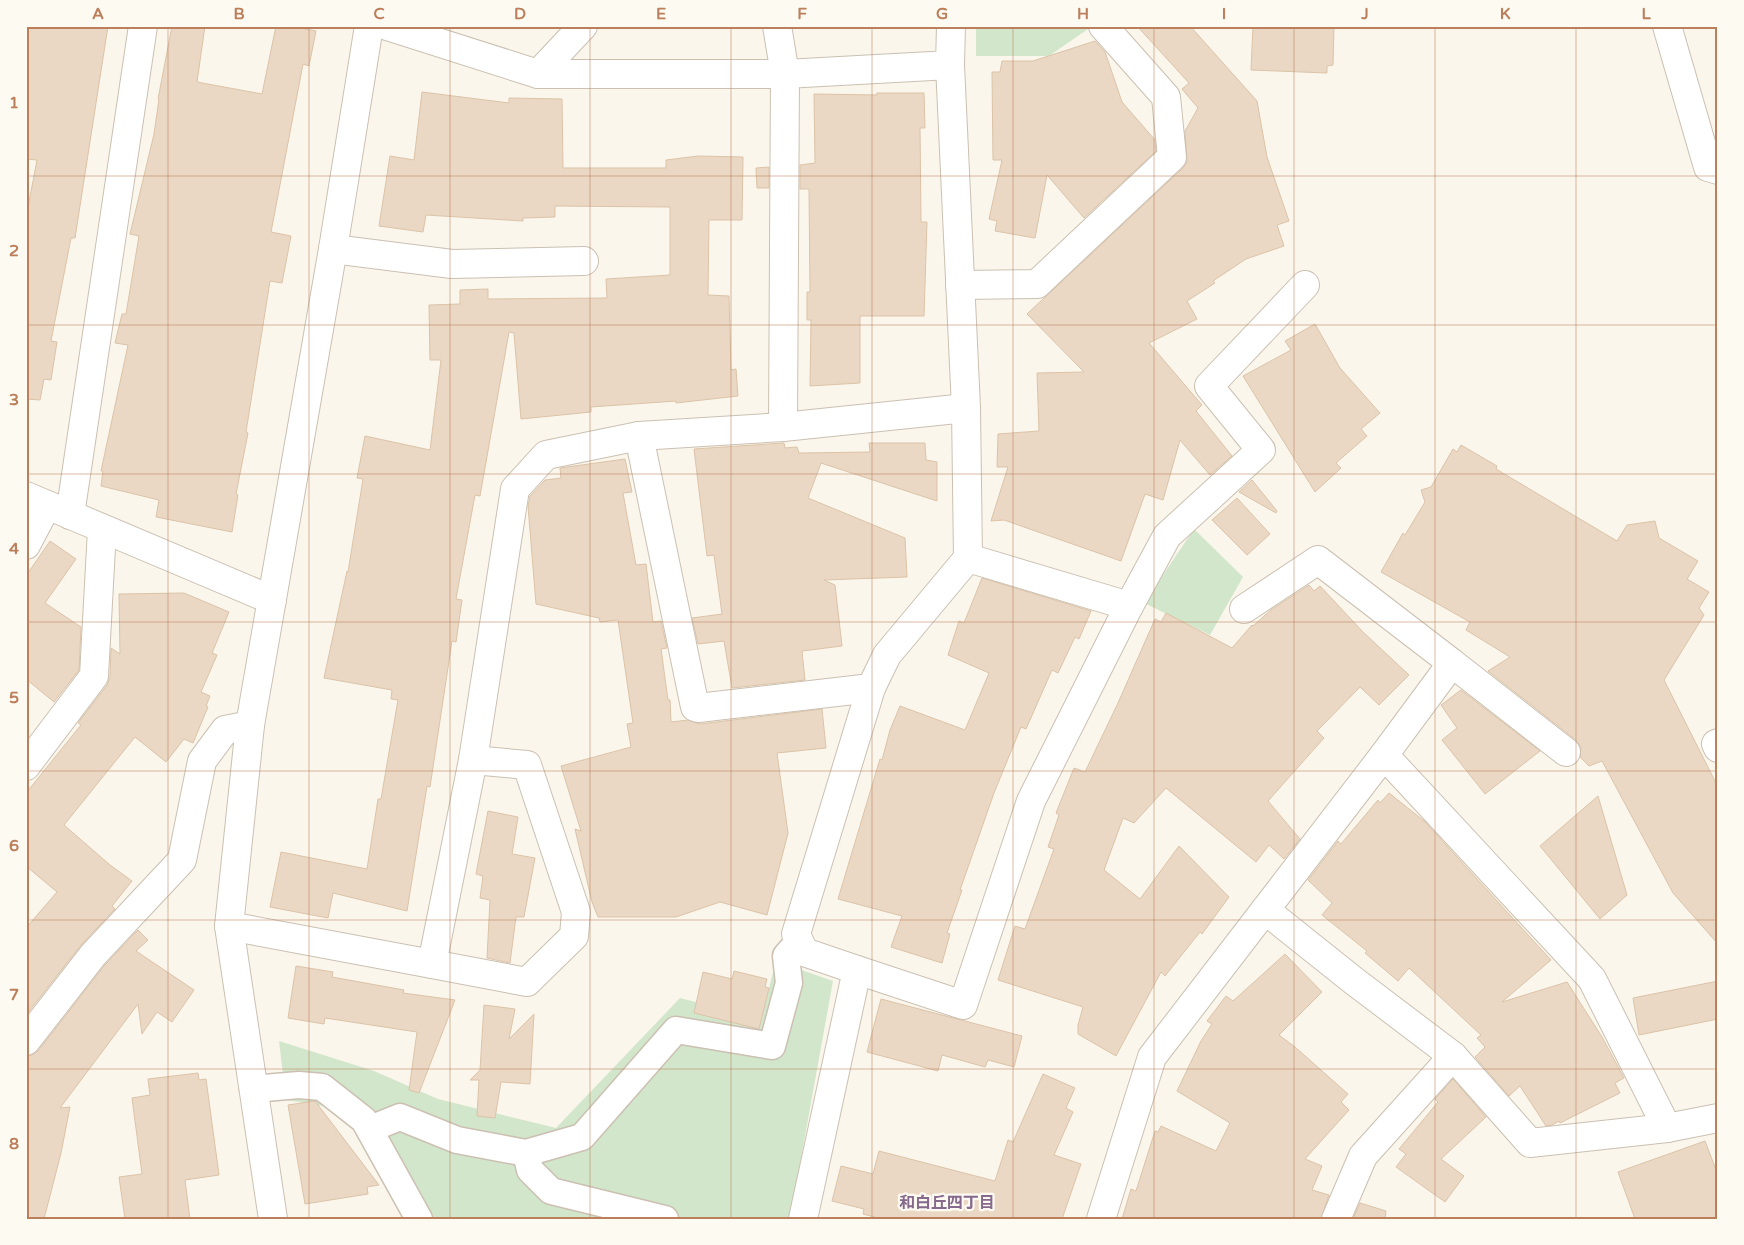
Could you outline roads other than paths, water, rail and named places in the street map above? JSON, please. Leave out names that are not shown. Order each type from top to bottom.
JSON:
[{"type":"street","points":[[26,545],[48,506],[143,26]]},
{"type":"street","points":[[272,1219],[229,926],[250,725],[333,249],[369,26]]},
{"type":"street","points":[[538,74],[583,26]]},
{"type":"street","points":[[777,26],[785,74],[784,427]]},
{"type":"street","points":[[951,26],[950,65],[966,408],[968,558],[887,656],[871,688],[796,934],[804,952],[963,1005],[1031,800],[1129,606],[1167,536],[1261,450],[1209,386],[1305,285]]},
{"type":"street","points":[[960,285],[1037,284],[1172,157],[1166,97],[1103,26]]},
{"type":"street","points":[[1667,26],[1708,167],[1718,170]]},
{"type":"street","points":[[397,28],[538,74],[785,74],[950,65]]},
{"type":"street","points":[[333,249],[452,264],[584,261]]},
{"type":"street","points":[[432,964],[473,760],[516,489],[546,455],[639,436],[784,427],[966,408]]},
{"type":"street","points":[[639,436],[695,706],[698,708],[871,688]]},
{"type":"street","points":[[48,506],[272,600]]},
{"type":"street","points":[[26,766],[94,676],[102,528]]},
{"type":"street","points":[[968,558],[1129,606]]},
{"type":"street","points":[[1244,609],[1318,560],[1566,752]]},
{"type":"street","points":[[1101,1219],[1152,1057],[1384,755],[1452,663]]},
{"type":"street","points":[[26,1041],[92,955],[182,860],[202,761],[226,730],[250,725]]},
{"type":"street","points":[[1718,743],[1716,744],[1718,748]]},
{"type":"street","points":[[1384,755],[1592,979],[1667,1128]]},
{"type":"street","points":[[229,926],[527,982],[574,936],[576,912],[527,765],[473,760]]},
{"type":"street","points":[[1264,910],[1453,1056],[1530,1143],[1667,1128],[1718,1118]]},
{"type":"street","points":[[370,1129],[400,1117],[457,1140],[526,1153],[582,1137],[676,1030],[772,1046],[789,982],[786,956],[799,941]]},
{"type":"street","points":[[804,1219],[857,970]]},
{"type":"street","points":[[1336,1219],[1363,1156],[1453,1056]]},
{"type":"street","points":[[253,1089],[299,1085],[322,1087],[364,1120],[419,1219]]},
{"type":"street","points":[[526,1153],[530,1170],[551,1191],[666,1219]]},
{"type":"district","name":"和白丘四丁目","points":[[947,1203]]}]
